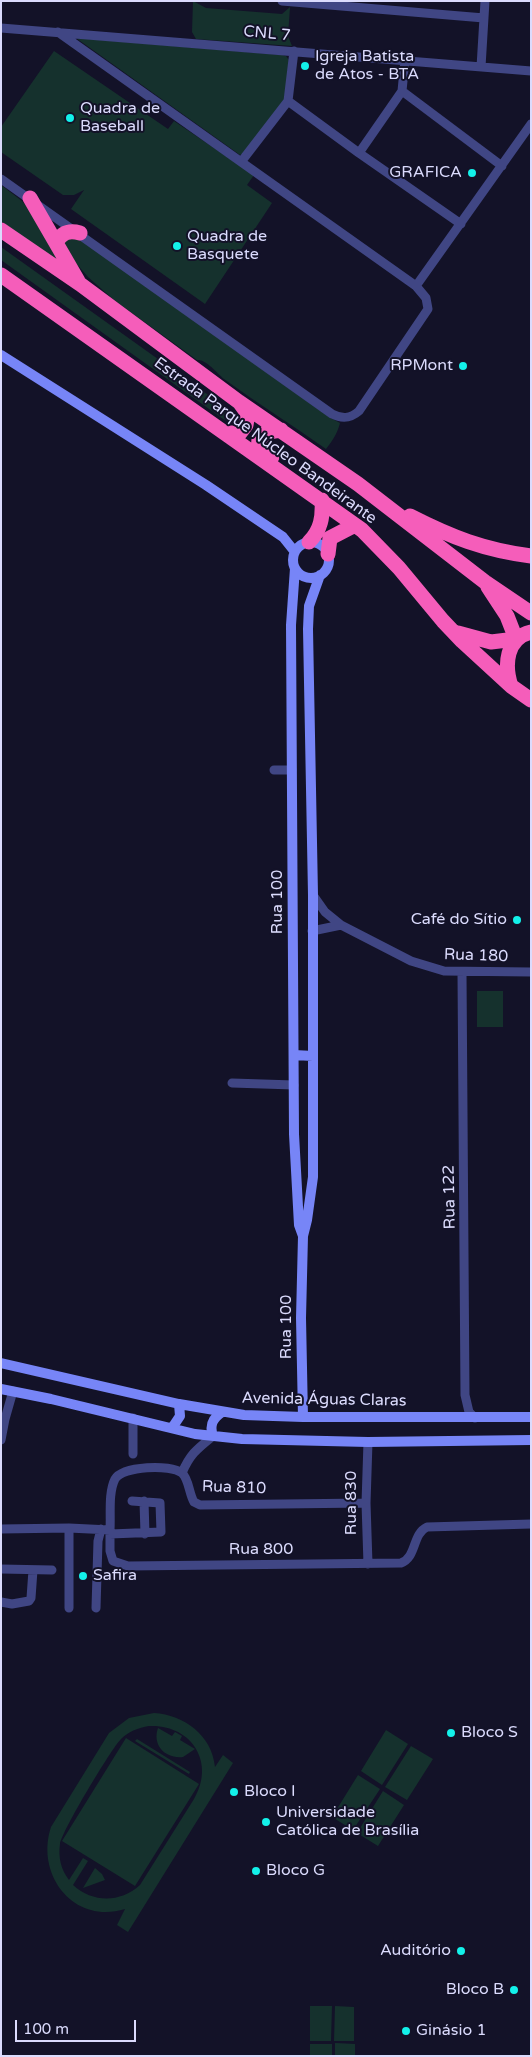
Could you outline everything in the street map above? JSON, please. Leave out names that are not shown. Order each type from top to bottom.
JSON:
[{"type":"highway","points":[[30,198],[80,284]]},
{"type":"highway","name":"Estrada Parque Núcleo Bandeirante","points":[[1,230],[80,284],[239,402],[358,484],[485,582],[531,613]]},
{"type":"highway","points":[[56,243],[60,237],[68,232],[80,233]]},
{"type":"highway","name":"Estrada Parque Núcleo Bandeirante","points":[[5,281],[322,500],[358,528],[399,568],[453,631],[511,686],[531,700]]},
{"type":"highway","points":[[226,433],[236,434],[243,430],[246,425],[248,414],[239,402]]},
{"type":"highway","points":[[280,430],[262,435],[258,443],[261,450],[356,520],[358,528],[330,538],[328,554]]},
{"type":"highway","points":[[358,484],[373,490],[409,515],[442,532],[474,545],[531,556]]},
{"type":"highway","points":[[306,543],[320,525],[322,500]]},
{"type":"highway","points":[[485,582],[507,616],[516,639],[507,659],[507,674],[511,686]]},
{"type":"highway","points":[[453,631],[491,642],[516,639],[531,632]]},
{"type":"street","points":[[282,1],[484,18]]},
{"type":"street","points":[[481,67],[485,1]]},
{"type":"street","name":"CNL 7","points":[[1,28],[531,71]]},
{"type":"street","points":[[1,179],[80,233],[332,414],[343,418],[359,411],[426,315],[428,303],[422,291],[416,286],[58,32]]},
{"type":"street","points":[[241,162],[288,101],[294,51]]},
{"type":"street","points":[[358,153],[402,91],[405,60]]},
{"type":"street","points":[[402,91],[502,166]]},
{"type":"street","points":[[288,101],[358,153],[461,224]]},
{"type":"street","points":[[416,286],[531,124]]},
{"type":"street","points":[[1,355],[206,485],[283,537],[320,545],[328,554],[327,566],[320,575],[304,576],[295,568],[293,563],[294,552],[283,537]]},
{"type":"street","points":[[294,552],[306,543]]},
{"type":"street","name":"Rua 100","points":[[295,568],[291,626],[294,1134],[299,1225],[303,1236]]},
{"type":"street","name":"Rua 100","points":[[303,1417],[301,1318],[303,1236],[308,1220],[312,1177],[313,1056],[313,895],[308,629],[309,606],[320,575]]},
{"type":"street","points":[[274,770],[292,770]]},
{"type":"street","points":[[292,867],[311,867]]},
{"type":"street","name":"Rua 180","points":[[313,895],[325,912],[340,925],[410,961],[431,968],[462,973],[531,972]]},
{"type":"street","points":[[312,931],[340,925]]},
{"type":"street","name":"Rua 122","points":[[462,973],[465,1395],[469,1412],[475,1418]]},
{"type":"street","points":[[294,1055],[313,1056]]},
{"type":"street","points":[[232,1083],[294,1085]]},
{"type":"street","name":"Avenida Águas Claras","points":[[1,1363],[179,1404],[222,1412],[260,1416],[531,1417]]},
{"type":"street","points":[[1,1389],[13,1390],[195,1434],[213,1436],[272,1441],[531,1440]]},
{"type":"street","points":[[1,1440],[4,1419],[13,1390]]},
{"type":"street","points":[[172,1428],[180,1416],[179,1404]]},
{"type":"street","points":[[213,1436],[211,1424],[214,1418],[222,1412]]},
{"type":"street","points":[[133,1418],[133,1454]]},
{"type":"street","points":[[182,1474],[189,1456],[195,1449],[213,1436]]},
{"type":"street","name":"Rua 830","points":[[368,1442],[366,1503],[368,1564]]},
{"type":"street","name":"Rua 810","points":[[107,1531],[112,1489],[118,1475],[131,1469],[167,1469],[182,1474],[194,1502],[200,1505],[366,1503]]},
{"type":"street","points":[[1,1529],[69,1528],[145,1534],[159,1533],[162,1529],[161,1505],[158,1502],[132,1501]]},
{"type":"street","points":[[144,1502],[145,1534]]},
{"type":"street","name":"Rua 800","points":[[107,1531],[113,1561],[123,1566],[368,1564],[405,1562],[410,1556],[421,1531],[427,1526],[531,1524]]},
{"type":"street","points":[[69,1528],[69,1608]]},
{"type":"street","points":[[96,1608],[98,1541],[107,1531]]},
{"type":"street","points":[[1,1568],[52,1570]]},
{"type":"street","points":[[1,1602],[12,1604],[28,1601],[31,1598],[33,1570]]},
{"type":"green space","points":[[193,1],[206,8],[282,14],[290,7],[288,36],[292,46],[196,39],[192,32]]},
{"type":"green space","points":[[76,38],[286,56],[289,60],[285,97],[244,153],[240,155]]},
{"type":"green space","points":[[54,51],[168,129],[174,121],[254,175],[247,185],[272,203],[205,304],[71,209],[84,190],[74,195],[63,195],[1,152],[1,127]]},
{"type":"green space","points":[[1,185],[22,201],[33,214],[61,264],[1,221]]},
{"type":"green space","points":[[63,237],[81,240],[340,423],[338,430],[326,449],[236,388],[208,364],[197,360],[114,300],[88,277],[68,254]]},
{"type":"green space","points":[[1,247],[242,419],[239,427],[223,419],[1,260]]},
{"type":"green space","points":[[477,991],[503,991],[503,1027],[477,1027]]},
{"type":"green space","points":[[154,1713],[176,1718],[195,1729],[202,1736],[213,1756],[215,1767],[223,1755],[233,1763],[128,1932],[117,1925],[125,1909],[107,1912],[90,1910],[75,1903],[63,1892],[54,1878],[49,1862],[47,1845],[51,1827],[109,1733],[129,1718]],"holes":[[[149,1726],[164,1727],[177,1731],[187,1738],[196,1748],[201,1759],[200,1785],[194,1799],[140,1885],[132,1891],[115,1898],[106,1899],[89,1895],[73,1885],[88,1861],[83,1858],[69,1880],[64,1872],[59,1854],[63,1836],[88,1790],[121,1739],[130,1732],[141,1728]]]},
{"type":"green space","points":[[158,1728],[172,1736],[175,1732],[182,1736],[180,1740],[195,1749],[183,1757],[171,1756],[162,1750],[159,1745],[157,1740]]},
{"type":"green space","points":[[386,1730],[408,1744],[382,1785],[361,1771]]},
{"type":"green space","points":[[126,1738],[199,1784],[135,1886],[62,1841]]},
{"type":"green space","points":[[137,1739],[190,1772],[189,1774],[135,1741]]},
{"type":"green space","points":[[411,1746],[433,1759],[407,1800],[385,1787]]},
{"type":"green space","points":[[358,1775],[380,1789],[353,1830],[332,1817]]},
{"type":"green space","points":[[383,1791],[404,1805],[378,1846],[357,1833]]},
{"type":"green space","points":[[95,1868],[102,1874],[105,1880],[83,1888]]},
{"type":"green space","points":[[310,2006],[332,2006],[331,2041],[310,2041]]},
{"type":"green space","points":[[335,2006],[354,2007],[354,2041],[334,2041]]},
{"type":"green space","points":[[335,2043],[355,2044],[355,2056],[335,2056]]},
{"type":"green space","points":[[310,2044],[332,2044],[332,2056],[310,2056]]},
{"type":"place","name":"Igreja Batista de Atos - BTA","points":[[305,66]]},
{"type":"place","name":"Quadra de Baseball","points":[[70,118]]},
{"type":"place","name":"GRAFICA","points":[[472,173]]},
{"type":"place","name":"Quadra de Basquete","points":[[177,246]]},
{"type":"place","name":"RPMont","points":[[463,366]]},
{"type":"place","name":"Café do Sítio","points":[[517,920]]},
{"type":"place","name":"Safira","points":[[83,1576]]},
{"type":"place","name":"Bloco S","points":[[451,1733]]},
{"type":"place","name":"Bloco I","points":[[234,1792]]},
{"type":"place","name":"Universidade Católica de Brasília","points":[[266,1822]]},
{"type":"place","name":"Bloco G","points":[[256,1871]]},
{"type":"place","name":"Auditório","points":[[461,1951]]},
{"type":"place","name":"Bloco B","points":[[514,1990]]},
{"type":"place","name":"Ginásio 1","points":[[406,2031]]}]
